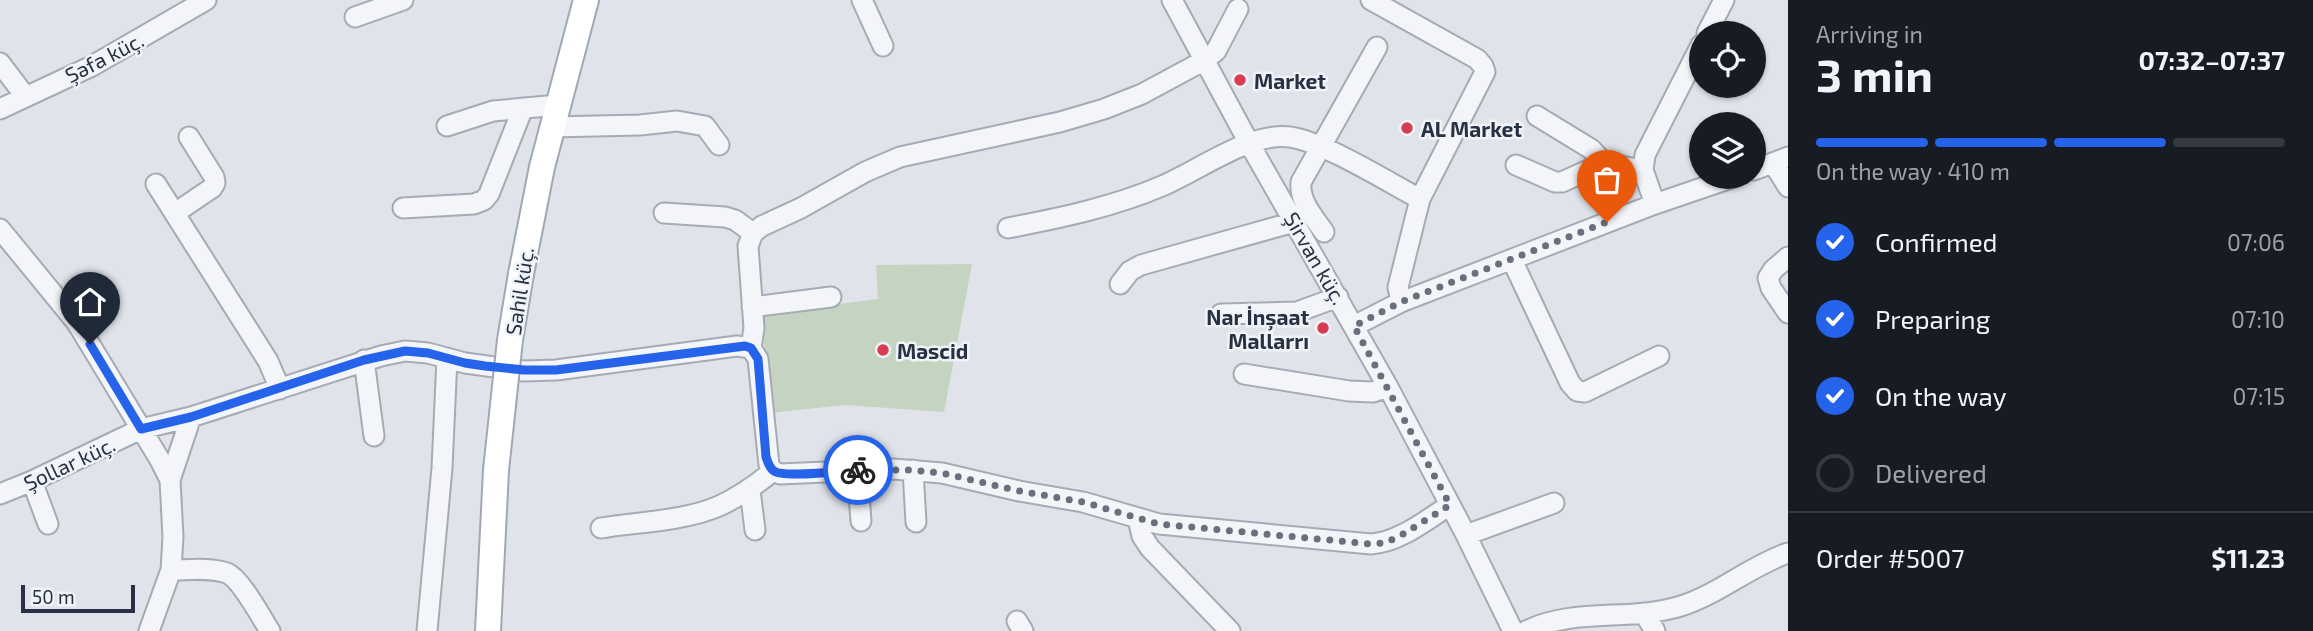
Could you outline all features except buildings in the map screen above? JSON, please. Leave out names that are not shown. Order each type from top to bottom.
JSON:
[{"type":"main road","name":"Sahil küç.","points":[[488,631],[496,470],[510,340],[536,193],[586,0]]},
{"type":"street","name":"Şəfa küç.","points":[[0,109],[92,66],[206,0]]},
{"type":"street","points":[[355,17],[403,0]]},
{"type":"street","points":[[862,0],[883,46]]},
{"type":"street","points":[[1371,0],[1477,59],[1485,72],[1420,198],[1398,287],[1401,302]]},
{"type":"street","points":[[1713,21],[1724,0]]},
{"type":"street","name":"Şirvan küç.","points":[[1180,3],[1205,60],[1249,143],[1388,387],[1513,631]]},
{"type":"street","points":[[1238,9],[1216,51],[1205,60],[1142,94],[1060,122],[900,157],[865,172],[753,233],[748,246],[754,328],[751,348],[758,359],[766,457],[769,465],[780,474],[857,470],[942,473],[1019,491],[1083,502],[1159,524],[1371,544],[1385,543],[1400,536],[1450,505]]},
{"type":"street","points":[[1324,232],[1303,201],[1301,182],[1377,47]]},
{"type":"street","points":[[0,63],[25,96]]},
{"type":"street","points":[[1655,204],[1643,170],[1645,155],[1689,69]]},
{"type":"street","points":[[403,208],[474,204],[484,200],[489,194],[523,108]]},
{"type":"street","points":[[447,126],[493,111],[523,108],[555,116],[640,125],[677,121],[705,126],[719,145]]},
{"type":"street","points":[[1537,116],[1591,149],[1604,163]]},
{"type":"street","points":[[175,213],[212,188],[215,183],[189,137]]},
{"type":"street","points":[[1008,228],[1072,216],[1161,187],[1262,138],[1291,137],[1320,148],[1420,198]]},
{"type":"street","points":[[1780,160],[1788,187]]},
{"type":"street","points":[[1516,165],[1555,182],[1562,182],[1604,163],[1643,170]]},
{"type":"street","points":[[156,184],[268,361],[281,389]]},
{"type":"street","points":[[1354,326],[1401,302],[1699,189]]},
{"type":"street","points":[[664,213],[735,219],[753,233]]},
{"type":"street","points":[[1120,284],[1130,271],[1141,265],[1294,222]]},
{"type":"street","points":[[0,229],[77,323],[170,480]]},
{"type":"street","points":[[1788,257],[1768,278],[1771,288],[1788,313]]},
{"type":"street","points":[[1512,260],[1570,383],[1577,391],[1585,392],[1659,356]]},
{"type":"street","points":[[752,307],[831,297]]},
{"type":"street","points":[[1221,314],[1297,312],[1338,297]]},
{"type":"street","name":"Şollar küç.","points":[[0,494],[141,429],[191,417],[364,360],[405,351],[428,353],[465,363],[524,370],[556,370],[737,346],[751,348]]},
{"type":"street","points":[[427,631],[442,468],[447,358]]},
{"type":"street","points":[[364,360],[374,436]]},
{"type":"street","points":[[1244,374],[1349,391],[1373,392],[1388,387]]},
{"type":"street","points":[[149,631],[171,570],[173,537],[170,480],[191,417]]},
{"type":"street","points":[[857,470],[862,521]]},
{"type":"street","points":[[912,470],[916,522]]},
{"type":"street","points":[[601,528],[694,514],[718,507],[750,490],[774,471]]},
{"type":"street","points":[[32,481],[48,524]]},
{"type":"street","points":[[750,490],[755,530]]},
{"type":"street","points":[[1466,535],[1554,503]]},
{"type":"street","points":[[1138,519],[1142,536],[1150,548],[1230,631]]},
{"type":"street","points":[[1526,631],[1553,620],[1644,613],[1680,607],[1788,553]]},
{"type":"street","points":[[171,570],[212,570],[228,573],[238,582],[270,631]]},
{"type":"street","points":[[1644,613],[1656,631]]},
{"type":"green space","points":[[972,264],[944,412],[845,405],[769,413],[762,314],[878,299],[876,265]]},
{"type":"way so far","points":[[858,470],[893,469],[942,473],[1019,491],[1083,502],[1159,524],[1371,544],[1385,543],[1450,505],[1354,326],[1401,302],[1607,222]]},
{"type":"place","name":"Market","points":[[1240,80]]},
{"type":"place","name":"AL Market","points":[[1407,128]]},
{"type":"place","name":"Nar İnşaat Mallarrı","points":[[1323,328]]},
{"type":"place","name":"Məscid","points":[[883,350]]},
{"type":"route","points":[[90,344],[141,429],[191,417],[364,360],[405,351],[428,353],[465,363],[524,370],[556,370],[745,346],[755,352],[758,359],[766,457],[774,471],[780,474],[795,474],[858,470]]}]
